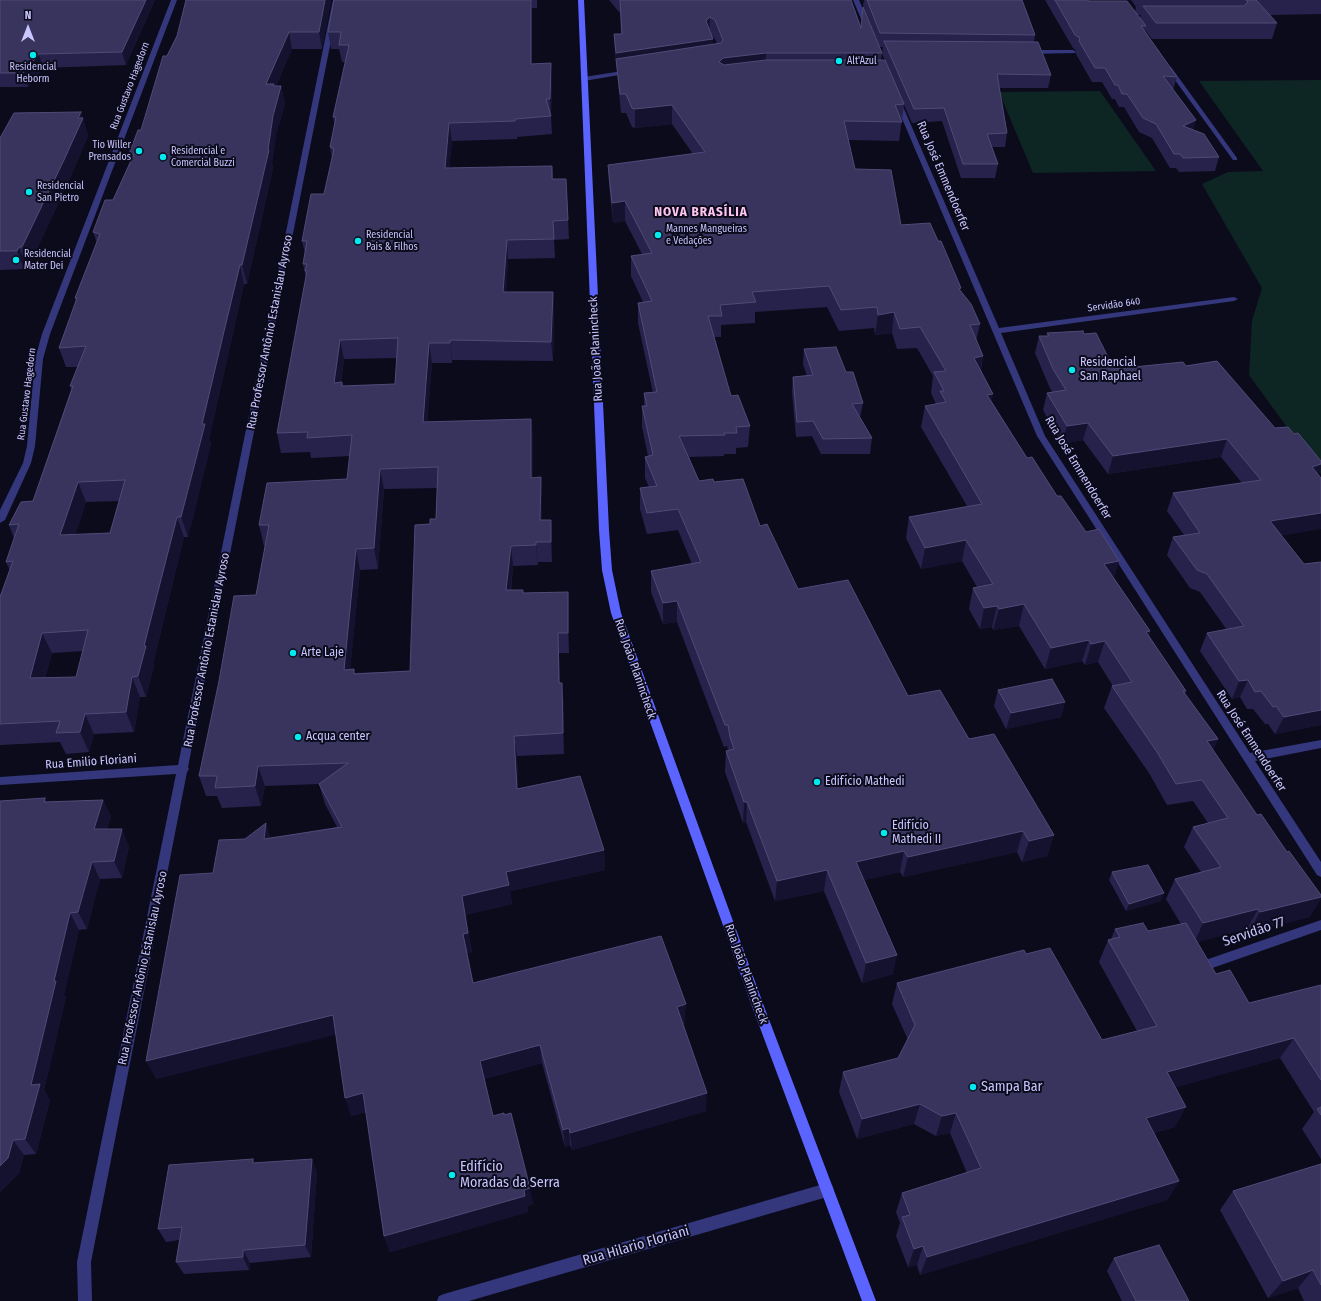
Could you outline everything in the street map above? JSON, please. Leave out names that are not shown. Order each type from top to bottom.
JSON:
[{"type":"main road","name":"Rua João Planincheck","points":[[581,0],[604,530],[607,570],[616,613],[759,1009],[869,1301]]},
{"type":"street","name":"Rua Gustavo Hagedorn","points":[[0,520],[27,463],[31,446],[39,359],[48,327],[174,0]]},
{"type":"street","name":"Rua Professor Antônio Estanislau Ayroso","points":[[84,1301],[84,1262],[184,769],[336,0]]},
{"type":"street","points":[[856,0],[871,36]]},
{"type":"street","points":[[1018,52],[1073,52]]},
{"type":"street","points":[[1165,63],[1235,159]]},
{"type":"street","points":[[584,79],[639,71]]},
{"type":"street","name":"Rua José Emmendoerfer","points":[[896,97],[1041,436],[1321,872]]},
{"type":"street","name":"Servidão 640","points":[[996,331],[1234,299]]},
{"type":"street","points":[[1247,758],[1321,744]]},
{"type":"street","name":"Rua Emilio Floriani","points":[[0,781],[184,769]]},
{"type":"street","name":"Servidão 77","points":[[1198,968],[1321,924]]},
{"type":"street","name":"Rua Hilario Floriani","points":[[444,1301],[827,1190]]},
{"type":"green space","points":[[1321,80],[1321,474],[1249,375],[1252,321],[1262,288],[1202,184],[1228,172],[1263,171],[1199,81]]},
{"type":"green space","points":[[1100,91],[1156,171],[1033,173],[999,92]]},
{"type":"building","points":[[0,0],[146,0],[122,52],[39,54],[23,73],[0,73]]},
{"type":"building","points":[[186,0],[325,0],[319,32],[289,32],[266,84],[281,86],[273,116],[269,150],[202,424],[205,424],[181,517],[177,517],[144,646],[146,646],[138,676],[132,677],[126,712],[85,714],[80,732],[56,733],[60,721],[0,724],[0,597],[13,561],[6,562],[19,524],[9,525],[21,502],[33,501],[73,386],[70,386],[86,346],[59,348],[77,298],[75,298],[100,234],[93,232],[105,200],[113,200],[134,154],[129,154],[138,130],[141,130],[163,56],[167,56],[177,36]],"holes":[[[125,480],[110,533],[60,535],[78,482]],[[88,630],[76,677],[30,678],[42,633]]]},
{"type":"building","points":[[334,0],[531,0],[531,64],[551,63],[550,99],[546,99],[551,116],[515,119],[515,121],[449,123],[445,168],[552,166],[552,179],[566,179],[568,220],[553,221],[554,239],[507,240],[503,292],[553,292],[551,342],[450,340],[450,343],[429,343],[423,422],[531,419],[531,478],[541,477],[540,520],[551,520],[551,542],[536,542],[536,545],[511,546],[506,590],[523,590],[523,593],[568,592],[568,633],[558,633],[559,683],[562,683],[563,733],[514,736],[517,789],[580,776],[604,850],[506,872],[509,885],[462,896],[468,933],[463,934],[473,983],[661,936],[686,1004],[677,1007],[707,1093],[570,1133],[569,1128],[563,1130],[540,1045],[480,1061],[493,1116],[511,1113],[530,1188],[524,1190],[525,1196],[384,1236],[363,1093],[345,1098],[333,1015],[146,1061],[180,875],[213,873],[219,840],[245,839],[266,823],[264,839],[342,827],[319,784],[348,763],[258,766],[255,786],[215,788],[217,776],[199,776],[219,681],[234,596],[256,595],[269,525],[259,525],[267,483],[347,479],[352,435],[307,438],[308,432],[277,433],[307,271],[305,271],[307,264],[303,264],[307,241],[302,241],[311,194],[324,194],[334,149],[330,147],[336,117],[333,117],[349,45],[339,45],[341,32],[328,32]],"holes":[[[398,338],[395,384],[342,386],[342,382],[334,383],[340,340]],[[438,467],[436,519],[430,519],[430,524],[415,525],[410,671],[354,674],[354,669],[344,670],[356,549],[374,548],[380,469]]]},
{"type":"building","points":[[620,0],[851,0],[861,28],[863,7],[882,53],[766,53],[723,58],[719,62],[724,65],[766,60],[885,60],[904,104],[895,105],[902,122],[844,121],[855,169],[891,170],[901,225],[930,223],[938,241],[941,241],[961,288],[959,289],[971,304],[980,324],[970,325],[983,356],[974,358],[993,394],[987,395],[1027,458],[1032,457],[1057,496],[1061,496],[1086,532],[1099,529],[1119,561],[1104,564],[1150,631],[1146,632],[1186,691],[1183,691],[1218,739],[1207,741],[1257,815],[1261,814],[1321,897],[1260,912],[1258,909],[1203,923],[1175,879],[1221,867],[1193,827],[1228,818],[1202,780],[1176,784],[1157,752],[1112,686],[1132,682],[1105,641],[1091,644],[1089,640],[1051,648],[1024,604],[999,609],[997,606],[984,608],[973,588],[993,584],[966,540],[925,548],[909,517],[982,504],[925,406],[946,402],[940,391],[944,391],[934,372],[946,371],[920,327],[900,329],[894,312],[878,315],[877,307],[841,310],[829,286],[752,292],[756,302],[720,305],[722,316],[708,316],[731,396],[738,395],[750,426],[736,427],[737,433],[724,433],[725,435],[679,436],[699,481],[713,479],[714,482],[743,479],[760,526],[767,524],[798,589],[848,580],[908,696],[940,690],[969,739],[994,734],[1054,835],[1029,841],[1023,831],[908,857],[904,851],[856,862],[897,955],[866,963],[827,870],[777,881],[747,802],[744,802],[726,751],[734,749],[728,725],[725,725],[677,601],[663,603],[651,571],[701,562],[678,509],[647,513],[640,488],[657,486],[645,457],[653,455],[642,406],[647,406],[644,393],[657,392],[638,303],[652,301],[631,256],[652,253],[625,201],[612,203],[608,165],[705,152],[672,105],[635,109],[632,108],[626,94],[620,94],[616,59],[721,43],[723,40],[715,20],[710,17],[706,21],[713,39],[616,53],[614,34],[622,34]]},
{"type":"building","points":[[867,0],[1022,0],[1035,35],[880,33]]},
{"type":"building","points":[[1055,0],[1127,1],[1146,26],[1141,26],[1177,77],[1163,76],[1196,120],[1183,126],[1204,134],[1219,157],[1183,158],[1180,154],[1174,154],[1156,124],[1143,118],[1127,94],[1122,94],[1118,85],[1115,85],[1105,68],[1095,68],[1079,41],[1080,38],[1075,35]]},
{"type":"building","points":[[1246,0],[1256,0],[1277,23],[1156,23],[1143,6],[1244,6],[1248,2]]},
{"type":"building","points":[[884,41],[1038,42],[1051,75],[997,74],[1007,133],[987,134],[998,164],[963,164],[944,108],[914,109]]},
{"type":"building","points":[[81,112],[78,118],[83,118],[22,247],[19,247],[17,251],[0,251],[0,138],[14,113]]},
{"type":"building","points":[[1083,331],[1084,334],[1096,333],[1114,369],[1183,362],[1186,366],[1217,361],[1275,428],[1288,427],[1294,434],[1298,433],[1321,461],[1321,464],[1312,467],[1321,478],[1321,513],[1270,521],[1304,564],[1321,562],[1321,710],[1284,717],[1276,706],[1273,707],[1261,691],[1255,692],[1248,680],[1239,681],[1207,633],[1244,626],[1207,574],[1197,570],[1173,537],[1200,533],[1173,493],[1261,480],[1227,439],[1113,456],[1088,423],[1067,426],[1047,393],[1066,390],[1053,369],[1039,336],[1049,336],[1047,333]]},
{"type":"building","points":[[836,347],[846,372],[853,372],[863,403],[852,404],[872,438],[823,439],[813,421],[797,422],[793,377],[813,375],[804,349]]},
{"type":"building","points":[[1052,679],[1065,702],[1011,713],[998,690]]},
{"type":"building","points":[[45,798],[44,802],[103,800],[94,829],[122,829],[114,861],[92,862],[78,912],[70,913],[54,981],[56,981],[31,1085],[40,1084],[25,1139],[13,1140],[8,1158],[0,1166],[0,801]]},
{"type":"building","points":[[1148,865],[1164,893],[1129,904],[1112,872]]},
{"type":"building","points":[[1143,923],[1148,931],[1186,923],[1216,974],[1230,970],[1249,1003],[1321,985],[1321,1080],[1294,1038],[1167,1072],[1186,1107],[1146,1118],[1179,1181],[927,1257],[923,1246],[914,1249],[902,1217],[910,1215],[902,1193],[981,1168],[956,1113],[942,1116],[920,1104],[862,1119],[843,1072],[898,1058],[915,1025],[897,983],[1024,950],[1026,954],[1050,948],[1102,1040],[1157,1026],[1108,940],[1120,937],[1115,929]]},
{"type":"building","points":[[1321,1107],[1321,1115],[1317,1109]]},
{"type":"building","points":[[253,1159],[253,1163],[312,1159],[305,1245],[243,1250],[243,1257],[176,1262],[182,1227],[158,1229],[169,1165]]},
{"type":"building","points":[[1321,1164],[1321,1285],[1313,1270],[1283,1281],[1233,1191]]},
{"type":"building","points":[[1159,1245],[1189,1301],[1136,1301],[1114,1258]]},
{"type":"place","name":"Residencial Heborm","points":[[33,55]]},
{"type":"place","name":"Alt'Azul","points":[[839,61]]},
{"type":"place","name":"Tio Willer Prensados","points":[[139,151]]},
{"type":"place","name":"Residencial e Comercial Buzzi","points":[[163,157]]},
{"type":"place","name":"Residencial San Pietro","points":[[29,192]]},
{"type":"place","name":"Mannes Mangueiras e Vedações","points":[[658,235]]},
{"type":"place","name":"Residencial Pais & Filhos","points":[[358,241]]},
{"type":"place","name":"Residencial Mater Dei","points":[[16,260]]},
{"type":"place","name":"Residencial San Raphael","points":[[1072,370]]},
{"type":"place","name":"Arte Laje","points":[[293,653]]},
{"type":"place","name":"Acqua center","points":[[298,737]]},
{"type":"place","name":"Edifício Mathedi","points":[[817,782]]},
{"type":"place","name":"Edifício Mathedi II","points":[[884,833]]},
{"type":"place","name":"Sampa Bar","points":[[973,1087]]},
{"type":"place","name":"Edifício Moradas da Serra","points":[[452,1175]]},
{"type":"district","name":"NOVA BRASÍLIA","points":[[701,212]]}]
